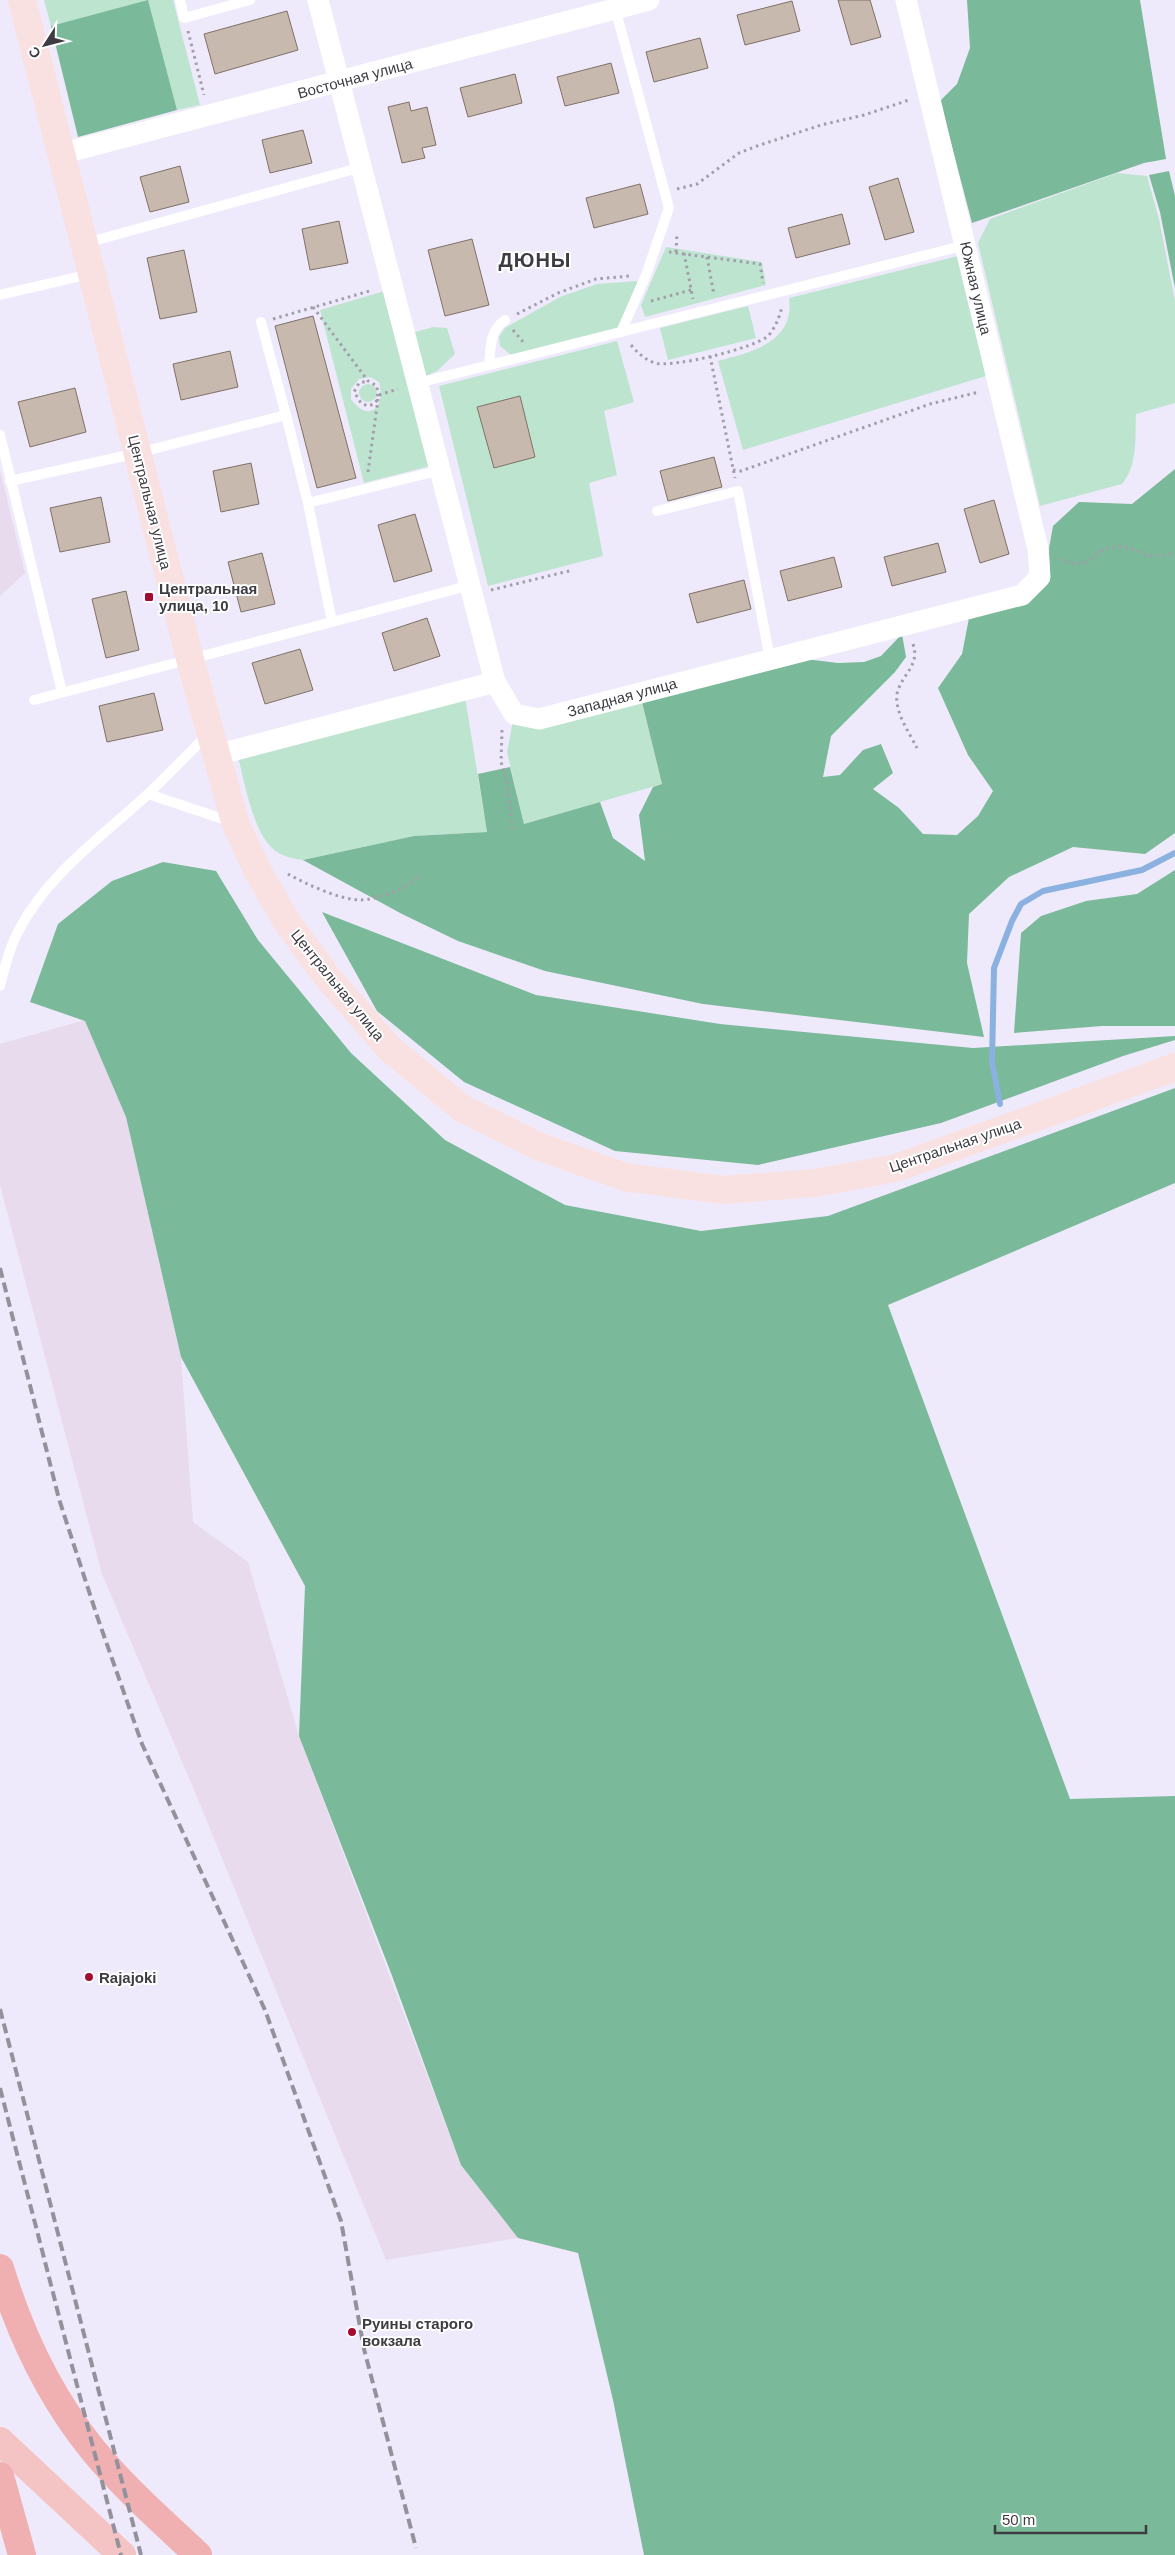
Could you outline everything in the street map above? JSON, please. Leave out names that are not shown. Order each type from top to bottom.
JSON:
[{"type":"highway","points":[[0,2268],[10,2302],[33,2356],[57,2400],[93,2450],[135,2496],[198,2555]]},
{"type":"highway","points":[[0,2476],[22,2555]]},
{"type":"main road","name":"Центральная улица","points":[[22,0],[190,660],[235,822],[257,870],[287,922],[328,978],[389,1048],[463,1109],[540,1147],[625,1177],[723,1190],[815,1183],[896,1168],[1175,1067]]},
{"type":"main road","points":[[0,2441],[122,2555]]},
{"type":"street","name":"Западная улица","points":[[318,0],[495,682],[514,714],[538,719],[1022,595],[1039,573]]},
{"type":"street","name":"Восточная улица","points":[[60,154],[649,0]]},
{"type":"street","name":"Южная улица","points":[[906,0],[1038,549],[1039,573]]},
{"type":"street","points":[[213,743],[495,682]]},
{"type":"lane","points":[[180,0],[184,18],[250,0]]},
{"type":"lane","points":[[616,8],[669,208],[646,275],[621,332]]},
{"type":"lane","points":[[84,243],[362,167]]},
{"type":"lane","points":[[418,383],[966,245]]},
{"type":"lane","points":[[0,295],[91,274]]},
{"type":"lane","points":[[489,365],[492,334],[497,326],[505,320]]},
{"type":"lane","points":[[261,322],[308,502],[332,622]]},
{"type":"lane","points":[[10,481],[138,453],[286,415]]},
{"type":"lane","points":[[0,435],[62,692]]},
{"type":"lane","points":[[308,502],[441,470]]},
{"type":"lane","points":[[657,512],[738,491],[770,659]]},
{"type":"lane","points":[[34,700],[332,622],[472,590]]},
{"type":"lane","points":[[0,986],[9,952],[20,928],[46,891],[88,845],[148,794],[213,743]]},
{"type":"lane","points":[[148,794],[235,822]]},
{"type":"path","points":[[184,18],[210,116]]},
{"type":"path","points":[[665,193],[697,184],[739,153],[757,146],[821,124],[892,107],[928,93]]},
{"type":"path","points":[[666,260],[670,251],[677,251],[684,254],[760,264],[764,296]]},
{"type":"path","points":[[684,254],[696,313]]},
{"type":"path","points":[[707,257],[716,308]]},
{"type":"path","points":[[533,354],[505,320],[558,292],[596,279],[646,275]]},
{"type":"path","points":[[261,322],[392,284]]},
{"type":"path","points":[[653,293],[650,301],[691,290]]},
{"type":"path","points":[[621,332],[643,358],[656,363],[672,365],[710,356],[748,346],[768,336],[779,321],[782,307],[780,292]]},
{"type":"path","points":[[313,307],[368,381],[377,386],[378,399],[368,461],[372,487]]},
{"type":"path","points":[[710,356],[738,491]]},
{"type":"path","points":[[368,381],[363,381],[356,387],[356,398],[368,406],[374,404],[378,399]]},
{"type":"path","points":[[733,470],[741,471],[930,404],[999,386]]},
{"type":"path","points":[[1039,573],[1056,556],[1071,564],[1087,562],[1104,549],[1120,546],[1137,550],[1147,556],[1175,554]]},
{"type":"path","points":[[472,590],[573,570]]},
{"type":"path","points":[[905,625],[914,648],[915,659],[898,691],[898,705],[902,721],[917,748]]},
{"type":"path","points":[[501,762],[508,782],[513,833]]},
{"type":"path","points":[[280,870],[304,883],[348,898],[361,900],[383,895],[407,885],[421,875]]},
{"type":"shaded area","points":[[0,470],[25,573],[0,596]]},
{"type":"shaded area","points":[[85,1020],[126,1117],[181,1357],[193,1522],[248,1562],[299,1736],[461,2165],[518,2238],[386,2260],[197,1797],[102,1574],[0,1185],[0,1044]]},
{"type":"green space","points":[[44,0],[173,0],[200,105],[177,110],[148,1],[51,26]]},
{"type":"green space","points":[[148,0],[177,110],[78,137],[51,26]]},
{"type":"green space","points":[[967,0],[1140,0],[1166,159],[1144,163],[972,223],[940,101],[957,84],[970,48]]},
{"type":"green space","points":[[1169,171],[1175,196],[1175,288],[1160,212],[1149,175]]},
{"type":"green space","points":[[1117,173],[1147,176],[1159,219],[1175,301],[1175,403],[1136,414],[1133,460],[1127,477],[1122,484],[1040,506],[978,243],[990,219]]},
{"type":"green space","points":[[666,247],[762,262],[766,285],[645,317],[641,305]]},
{"type":"green space","points":[[958,256],[986,376],[743,450],[718,361],[744,354],[769,343],[785,325],[789,313],[789,298]]},
{"type":"green space","points":[[637,281],[638,284],[618,329],[511,355],[500,346],[499,337],[505,328],[560,297],[597,284]]},
{"type":"green space","points":[[388,290],[434,465],[364,483],[320,310]],"holes":[[[370,377],[379,382],[380,399],[374,409],[370,411],[364,410],[351,399],[351,389],[359,379]]]},
{"type":"green space","points":[[748,306],[756,338],[668,360],[660,328]]},
{"type":"green space","points":[[433,327],[447,328],[455,354],[437,371],[424,377],[412,333]]},
{"type":"green space","points":[[617,341],[634,402],[604,411],[617,475],[589,483],[603,556],[488,586],[439,386]]},
{"type":"green space","points":[[364,384],[372,384],[377,389],[375,400],[364,402],[359,397],[359,389]]},
{"type":"green space","points":[[1175,469],[1175,833],[1145,854],[1073,847],[1009,877],[969,914],[967,963],[984,1037],[703,1004],[545,971],[458,941],[402,914],[303,860],[414,836],[487,832],[478,774],[510,767],[524,824],[600,802],[613,838],[645,861],[639,815],[653,787],[662,784],[642,702],[805,659],[838,663],[864,662],[881,656],[902,634],[906,657],[895,672],[831,736],[823,777],[840,775],[863,750],[881,744],[893,773],[873,789],[899,808],[923,834],[957,835],[978,816],[993,791],[968,755],[938,688],[962,654],[969,618],[1050,580],[1049,548],[1053,526],[1079,502],[1132,504]]},
{"type":"green space","points":[[465,697],[487,832],[414,836],[303,860],[283,855],[269,844],[256,822],[251,808],[238,757]]},
{"type":"green space","points":[[642,702],[662,784],[524,824],[507,752],[513,721]]},
{"type":"green space","points":[[163,862],[216,871],[258,940],[351,1053],[445,1140],[565,1205],[701,1231],[828,1216],[1175,1088],[1175,1183],[888,1305],[1070,1799],[1175,1796],[1175,2555],[644,2555],[613,2400],[578,2253],[518,2238],[461,2165],[391,1973],[299,1736],[305,1586],[181,1357],[126,1117],[85,1021],[30,1002],[58,924],[112,881]]},
{"type":"green space","points":[[1175,870],[1175,1026],[1102,1026],[1014,1033],[1021,933],[1041,916],[1086,901],[1137,894]]},
{"type":"green space","points":[[322,912],[536,995],[720,1024],[973,1048],[1175,1036],[1175,1040],[1123,1056],[941,1123],[758,1165],[615,1151],[464,1082],[377,1011]]},
{"type":"building","points":[[838,0],[870,0],[881,37],[851,45]]},
{"type":"building","points":[[792,1],[800,31],[745,45],[737,15]]},
{"type":"building","points":[[287,11],[298,50],[215,74],[204,34]]},
{"type":"building","points":[[700,38],[708,68],[654,82],[646,52]]},
{"type":"building","points":[[611,63],[619,93],[565,106],[557,77]]},
{"type":"building","points":[[515,74],[522,103],[468,117],[460,88]]},
{"type":"building","points":[[409,102],[411,111],[427,107],[436,145],[422,148],[425,158],[402,163],[388,107]]},
{"type":"building","points":[[303,130],[312,163],[270,173],[262,140]]},
{"type":"building","points":[[180,166],[189,202],[150,212],[140,177]]},
{"type":"building","points":[[898,178],[914,232],[885,240],[869,187]]},
{"type":"building","points":[[640,184],[648,214],[594,228],[586,198]]},
{"type":"building","points":[[842,214],[850,244],[796,258],[788,228]]},
{"type":"building","points":[[339,221],[348,263],[310,270],[302,229]]},
{"type":"building","points":[[472,239],[489,305],[445,316],[428,250]]},
{"type":"building","points":[[184,250],[197,312],[160,319],[147,258]]},
{"type":"building","points":[[313,316],[356,478],[317,488],[275,326]]},
{"type":"building","points":[[230,351],[238,387],[181,400],[173,364]]},
{"type":"building","points":[[75,388],[86,432],[30,447],[18,402]]},
{"type":"building","points":[[520,396],[535,457],[494,468],[477,407]]},
{"type":"building","points":[[714,457],[722,487],[668,501],[660,471]]},
{"type":"building","points":[[251,463],[259,504],[221,512],[213,471]]},
{"type":"building","points":[[101,497],[110,542],[60,552],[50,508]]},
{"type":"building","points":[[994,500],[1009,554],[980,563],[964,509]]},
{"type":"building","points":[[415,514],[432,571],[394,582],[378,525]]},
{"type":"building","points":[[938,543],[946,572],[892,586],[884,557]]},
{"type":"building","points":[[262,553],[275,604],[241,612],[228,562]]},
{"type":"building","points":[[834,557],[842,587],[788,601],[780,571]]},
{"type":"building","points":[[744,580],[751,609],[697,623],[689,594]]},
{"type":"building","points":[[126,591],[139,650],[106,658],[92,599]]},
{"type":"building","points":[[427,618],[440,656],[394,671],[382,633]]},
{"type":"building","points":[[300,649],[313,690],[265,704],[252,663]]},
{"type":"building","points":[[154,693],[163,730],[107,742],[99,706]]},
{"type":"waterway","points":[[1000,1104],[992,1062],[994,968],[1012,921],[1021,904],[1043,891],[1142,870],[1175,853]]},
{"type":"railway","points":[[0,1268],[59,1499],[97,1616],[142,1744],[265,2010],[341,2221],[364,2349],[416,2548]]},
{"type":"railway","points":[[0,2009],[141,2555]]},
{"type":"railway","points":[[0,2088],[121,2555]]},
{"type":"place","name":"Центральная улица, 10","points":[[149,597]]},
{"type":"place","name":"Rajajoki","points":[[89,1977]]},
{"type":"place","name":"Руины старого вокзала","points":[[352,2332]]},
{"type":"district","name":"ДЮНЫ","points":[[535,260]]}]
